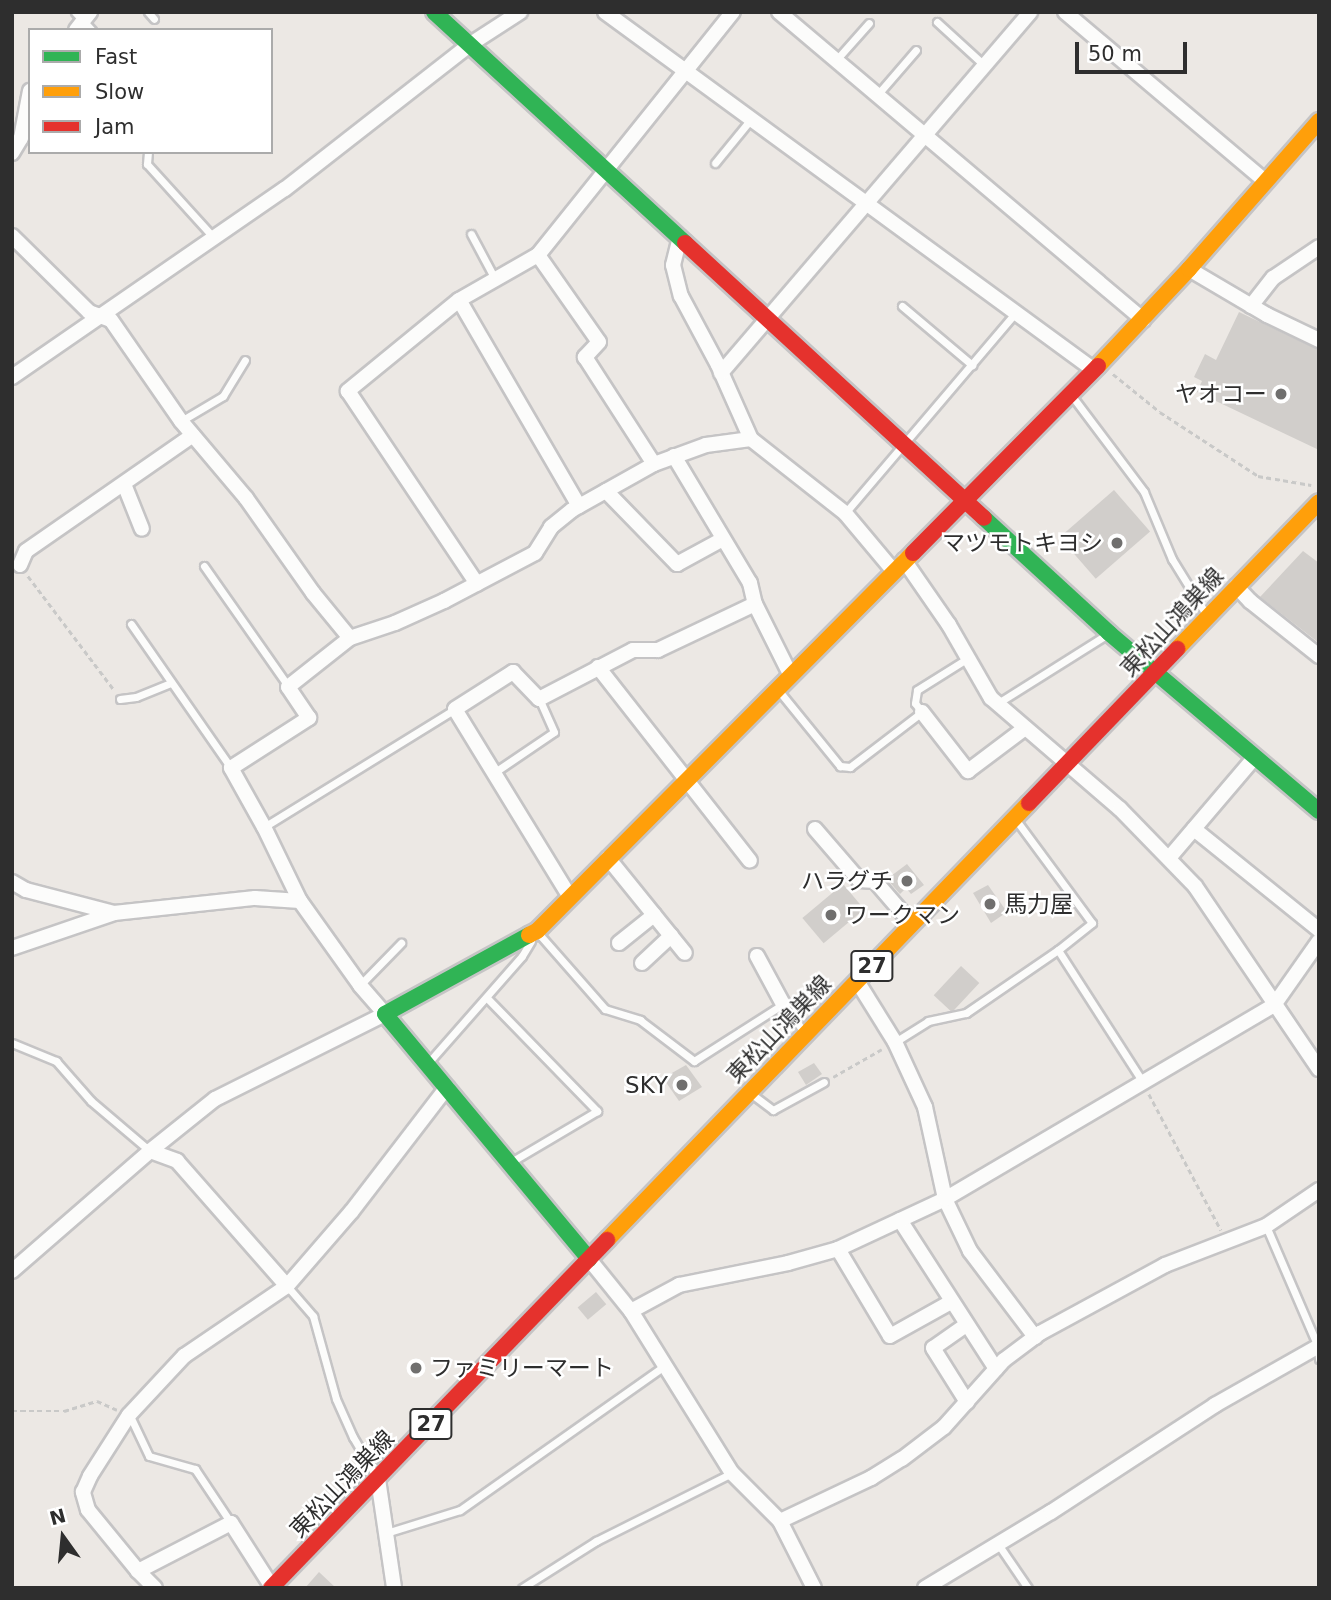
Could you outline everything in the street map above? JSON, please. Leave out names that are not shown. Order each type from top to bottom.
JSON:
[{"type":"street","points":[[434,12],[907,443],[1109,632],[1319,811]]},
{"type":"street","points":[[12,377],[214,238],[349,141],[469,45],[520,12]]},
{"type":"street","points":[[477,584],[348,391],[459,300],[538,255],[733,12]]},
{"type":"street","points":[[721,373],[1030,12]]},
{"type":"street","points":[[1065,12],[1265,181]]},
{"type":"street","points":[[613,15],[1017,312],[1097,367]]},
{"type":"street","points":[[790,15],[836,59],[1143,320]]},
{"type":"street","points":[[12,153],[18,148],[17,133],[28,97]]},
{"type":"street","points":[[12,1271],[150,1151],[215,1099],[385,1014],[537,931],[1143,320],[1319,121]]},
{"type":"street","points":[[12,236],[89,312],[111,320],[181,421],[246,498],[313,593],[350,638]]},
{"type":"street","points":[[680,237],[673,264],[681,296],[751,439],[845,513],[898,565],[968,658],[997,703],[1120,809],[1195,886],[1319,1069]]},
{"type":"street","points":[[1251,306],[1273,278],[1319,247]]},
{"type":"street","points":[[538,255],[599,342],[584,358],[654,464]]},
{"type":"street","points":[[1189,269],[1251,306],[1319,340]]},
{"type":"street","points":[[459,300],[579,506]]},
{"type":"street","points":[[20,565],[26,551],[192,435]]},
{"type":"street","points":[[751,439],[706,445],[654,464],[579,506],[551,527],[535,554],[395,623],[350,638],[288,687],[309,718],[231,768],[264,827],[300,901],[360,985],[428,1063],[631,1311],[732,1474],[780,1521],[814,1588]]},
{"type":"street","points":[[674,456],[750,583],[755,604],[790,674]]},
{"type":"street","points":[[124,484],[142,529]]},
{"type":"street","points":[[606,491],[677,564],[723,539]]},
{"type":"street","name":"東松山鴻巣線","points":[[271,1587],[1016,819],[1319,502]]},
{"type":"street","points":[[1236,586],[1250,601],[1319,656]]},
{"type":"street","points":[[570,897],[455,709],[513,672],[539,699],[633,650],[658,650],[755,604]]},
{"type":"street","points":[[598,667],[750,862]]},
{"type":"street","points":[[922,712],[968,771],[1024,729]]},
{"type":"street","points":[[1169,858],[1255,757]]},
{"type":"street","points":[[1194,828],[1319,930]]},
{"type":"street","points":[[815,829],[859,880],[875,881],[912,924]]},
{"type":"street","points":[[608,858],[685,953]]},
{"type":"street","points":[[12,883],[26,890],[114,914]]},
{"type":"street","points":[[12,948],[114,914],[255,898],[300,901]]},
{"type":"street","points":[[619,943],[654,915]]},
{"type":"street","points":[[642,963],[671,936]]},
{"type":"street","points":[[631,1311],[679,1285],[788,1263],[838,1249],[945,1199],[1275,1005],[1319,941]]},
{"type":"street","points":[[757,956],[783,1004]]},
{"type":"street","points":[[857,981],[895,1042],[925,1107],[945,1199],[970,1251],[1035,1337]]},
{"type":"street","points":[[155,1588],[89,1510],[83,1492],[90,1476],[129,1415],[184,1356],[287,1286],[352,1211],[447,1087]]},
{"type":"street","points":[[150,1151],[177,1161],[287,1286]]},
{"type":"street","points":[[780,1521],[871,1478],[902,1459],[944,1427],[996,1369],[1035,1337],[1140,1278],[1226,1240],[1266,1226],[1319,1190]]},
{"type":"street","points":[[900,1220],[996,1369]]},
{"type":"street","points":[[838,1249],[890,1336],[951,1302]]},
{"type":"street","points":[[966,1325],[933,1348],[967,1402]]},
{"type":"street","points":[[925,1588],[1215,1405],[1318,1351]]},
{"type":"street","points":[[378,1479],[394,1588]]},
{"type":"street","points":[[138,1571],[231,1523],[271,1587]]},
{"type":"lane","points":[[148,12],[154,19]]},
{"type":"lane","points":[[937,22],[984,65]]},
{"type":"lane","points":[[836,59],[869,23]]},
{"type":"lane","points":[[878,94],[916,50]]},
{"type":"lane","points":[[715,163],[751,118]]},
{"type":"lane","points":[[148,154],[147,164],[214,238]]},
{"type":"lane","points":[[471,234],[495,279]]},
{"type":"lane","points":[[902,306],[972,365]]},
{"type":"lane","points":[[845,513],[1017,312]]},
{"type":"lane","points":[[181,421],[223,396],[245,360]]},
{"type":"lane","points":[[1069,393],[1144,492],[1171,559],[1208,617]]},
{"type":"lane","points":[[204,566],[288,687]]},
{"type":"lane","points":[[131,624],[231,768]]},
{"type":"lane","points":[[997,703],[1109,632]]},
{"type":"lane","points":[[776,688],[840,766],[850,767],[922,712],[915,703],[917,690],[968,658]]},
{"type":"lane","points":[[120,699],[136,697],[172,683]]},
{"type":"lane","points":[[495,772],[554,732],[539,699]]},
{"type":"lane","points":[[264,827],[455,709]]},
{"type":"lane","points":[[895,1042],[929,1021],[965,1013],[1058,950],[1092,923],[1016,819]]},
{"type":"lane","points":[[428,1063],[523,956],[537,931],[605,1009],[640,1020],[694,1061],[783,1004],[806,1034]]},
{"type":"lane","points":[[360,985],[401,943]]},
{"type":"lane","points":[[1058,950],[1142,1082]]},
{"type":"lane","points":[[487,998],[597,1111],[510,1163]]},
{"type":"lane","points":[[12,1043],[56,1060],[91,1101],[150,1151]]},
{"type":"lane","points":[[749,1093],[773,1110],[824,1082]]},
{"type":"lane","points":[[1266,1226],[1318,1351]]},
{"type":"lane","points":[[287,1286],[313,1316],[336,1399],[353,1437],[378,1479]]},
{"type":"lane","points":[[385,1533],[460,1510],[665,1365]]},
{"type":"lane","points":[[129,1415],[149,1456],[195,1469],[231,1523]]},
{"type":"lane","points":[[522,1588],[596,1541],[732,1474]]},
{"type":"lane","points":[[998,1544],[1028,1588]]},
{"type":"path","points":[[1097,367],[1258,476],[1319,486]]},
{"type":"path","points":[[20,565],[120,699]]},
{"type":"path","points":[[824,1082],[895,1042]]},
{"type":"path","points":[[1142,1082],[1226,1240]]},
{"type":"path","points":[[12,1411],[64,1411],[97,1401],[129,1415]]},
{"type":"building","points":[[1239,312],[1319,350],[1319,450],[1197,392],[1202,381],[1194,377],[1205,354],[1216,360]]},
{"type":"building","points":[[1114,490],[1150,532],[1096,579],[1060,537]]},
{"type":"building","points":[[1303,551],[1319,563],[1319,643],[1260,597]]},
{"type":"building","points":[[907,864],[924,885],[911,894],[906,888],[900,894],[887,879]]},
{"type":"building","points":[[843,884],[864,909],[824,943],[802,918]]},
{"type":"building","points":[[988,885],[1007,912],[991,923],[973,893]]},
{"type":"building","points":[[961,966],[979,983],[952,1012],[934,995]]},
{"type":"building","points":[[814,1063],[822,1074],[806,1085],[798,1072]]},
{"type":"building","points":[[686,1065],[702,1087],[679,1101],[663,1078]]},
{"type":"building","points":[[596,1292],[606,1304],[588,1320],[578,1307]]},
{"type":"building","points":[[319,1572],[336,1588],[305,1588]]},
{"type":"traffic: fast","points":[[434,12],[685,243]]},
{"type":"traffic: fast","points":[[984,518],[1109,633],[1319,811]]},
{"type":"traffic: fast","points":[[529,935],[385,1014],[589,1259]]},
{"type":"traffic: slow","points":[[1098,366],[1189,269],[1319,121]]},
{"type":"traffic: slow","points":[[1177,649],[1319,502]]},
{"type":"traffic: slow","points":[[529,935],[537,931],[913,553]]},
{"type":"traffic: slow","points":[[607,1240],[1029,803]]},
{"type":"traffic: jam","points":[[685,243],[984,518]]},
{"type":"traffic: jam","points":[[913,553],[1098,366]]},
{"type":"traffic: jam","points":[[1029,803],[1177,649]]},
{"type":"traffic: jam","points":[[271,1588],[607,1240]]},
{"type":"place","name":"ヤオコー","points":[[1281,394]]},
{"type":"place","name":"マツモトキヨシ","points":[[1117,543]]},
{"type":"place","name":"ハラグチ","points":[[907,881]]},
{"type":"place","name":"馬力屋","points":[[990,904]]},
{"type":"place","name":"ワークマン","points":[[831,915]]},
{"type":"place","name":"SKY","points":[[682,1085]]},
{"type":"place","name":"ファミリーマート","points":[[416,1368]]}]
